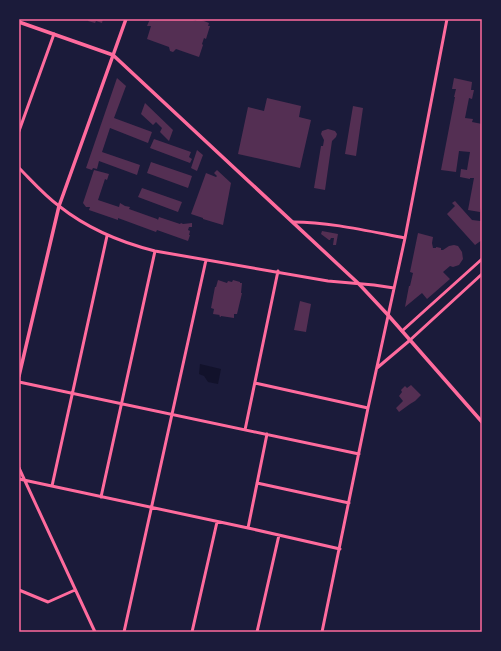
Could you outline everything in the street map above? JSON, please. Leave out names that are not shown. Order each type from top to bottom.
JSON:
[{"type":"street","points":[[19,376],[59,206],[126,19]]},
{"type":"street","points":[[322,632],[405,238],[447,19]]},
{"type":"street","points":[[19,22],[113,55],[359,284],[482,422]]},
{"type":"street","points":[[19,132],[54,34]]},
{"type":"street","points":[[19,168],[59,206],[83,223],[108,236],[132,245],[155,251],[337,282],[394,288]]},
{"type":"street","points":[[293,222],[331,225],[405,238]]},
{"type":"street","points":[[52,486],[108,236]]},
{"type":"street","points":[[101,497],[155,251]]},
{"type":"street","points":[[402,331],[482,259]]},
{"type":"street","points":[[124,632],[206,260]]},
{"type":"street","points":[[245,430],[278,271]]},
{"type":"street","points":[[377,368],[482,274]]},
{"type":"street","points":[[19,382],[359,454]]},
{"type":"street","points":[[255,383],[368,408]]},
{"type":"street","points":[[248,528],[267,434]]},
{"type":"street","points":[[19,468],[95,632]]},
{"type":"street","points":[[19,479],[340,549]]},
{"type":"street","points":[[257,483],[348,503]]},
{"type":"street","points":[[192,632],[217,522]]},
{"type":"street","points":[[256,632],[279,535]]},
{"type":"street","points":[[19,590],[48,602],[75,590]]},
{"type":"shaded area","points":[[200,364],[221,369],[218,384],[208,382],[204,376],[199,374]]},
{"type":"building","points":[[89,19],[103,19],[102,23],[96,21],[95,23],[88,21]]},
{"type":"building","points":[[150,19],[190,19],[196,21],[199,19],[209,23],[208,26],[210,26],[206,39],[204,38],[199,57],[176,49],[173,52],[170,51],[169,47],[147,39],[151,26],[147,26]]},
{"type":"building","points":[[117,78],[126,86],[114,118],[152,132],[148,143],[110,128],[102,152],[140,165],[137,175],[99,161],[97,169],[93,168],[92,170],[86,168]]},
{"type":"building","points":[[454,78],[472,82],[471,90],[474,90],[472,99],[469,98],[465,118],[473,119],[472,122],[482,124],[482,202],[480,212],[468,210],[474,178],[470,179],[460,177],[461,169],[467,170],[470,152],[459,151],[456,172],[441,170],[455,97],[456,89],[452,89]]},
{"type":"building","points":[[267,98],[301,106],[299,117],[311,120],[300,168],[238,154],[248,107],[264,111]]},
{"type":"building","points":[[145,103],[173,130],[169,141],[160,132],[162,128],[156,122],[153,125],[141,114]]},
{"type":"building","points":[[353,106],[363,108],[356,156],[345,154]]},
{"type":"building","points":[[328,129],[335,131],[337,134],[332,141],[325,190],[314,188],[321,146],[323,146],[324,140],[321,134],[322,131]]},
{"type":"building","points":[[154,139],[191,152],[189,157],[192,159],[190,163],[150,148]]},
{"type":"building","points":[[197,150],[203,155],[197,171],[191,168]]},
{"type":"building","points":[[151,162],[192,176],[188,188],[147,173]]},
{"type":"building","points":[[94,170],[109,174],[107,180],[105,179],[98,200],[119,207],[120,203],[130,207],[129,209],[158,220],[159,217],[180,224],[192,223],[192,227],[189,227],[188,230],[190,231],[190,235],[188,241],[157,230],[156,232],[118,218],[118,220],[89,210],[90,207],[86,207],[83,203]]},
{"type":"building","points":[[217,170],[231,183],[223,225],[191,214],[206,173],[216,177],[217,176],[214,173]]},
{"type":"building","points":[[142,188],[182,202],[178,212],[138,197]]},
{"type":"building","points":[[455,201],[472,220],[482,220],[482,240],[475,245],[447,214],[455,206],[452,203]]},
{"type":"building","points":[[322,231],[338,234],[336,245],[333,245],[334,238],[329,240],[321,234]]},
{"type":"building","points":[[418,233],[433,237],[433,248],[441,248],[441,250],[443,250],[449,246],[458,246],[462,252],[463,259],[459,265],[453,267],[450,266],[443,272],[450,279],[427,299],[422,293],[405,307],[413,273],[410,272]]},
{"type":"building","points":[[218,280],[227,283],[228,281],[232,282],[233,280],[242,283],[242,293],[237,314],[234,314],[234,318],[221,317],[219,316],[220,315],[213,314],[214,309],[211,308],[215,287]]},
{"type":"building","points":[[300,301],[311,304],[306,332],[294,330]]},
{"type":"building","points":[[411,385],[421,395],[399,412],[396,408],[403,401],[399,396],[402,392],[401,390],[405,386],[407,388]]}]
